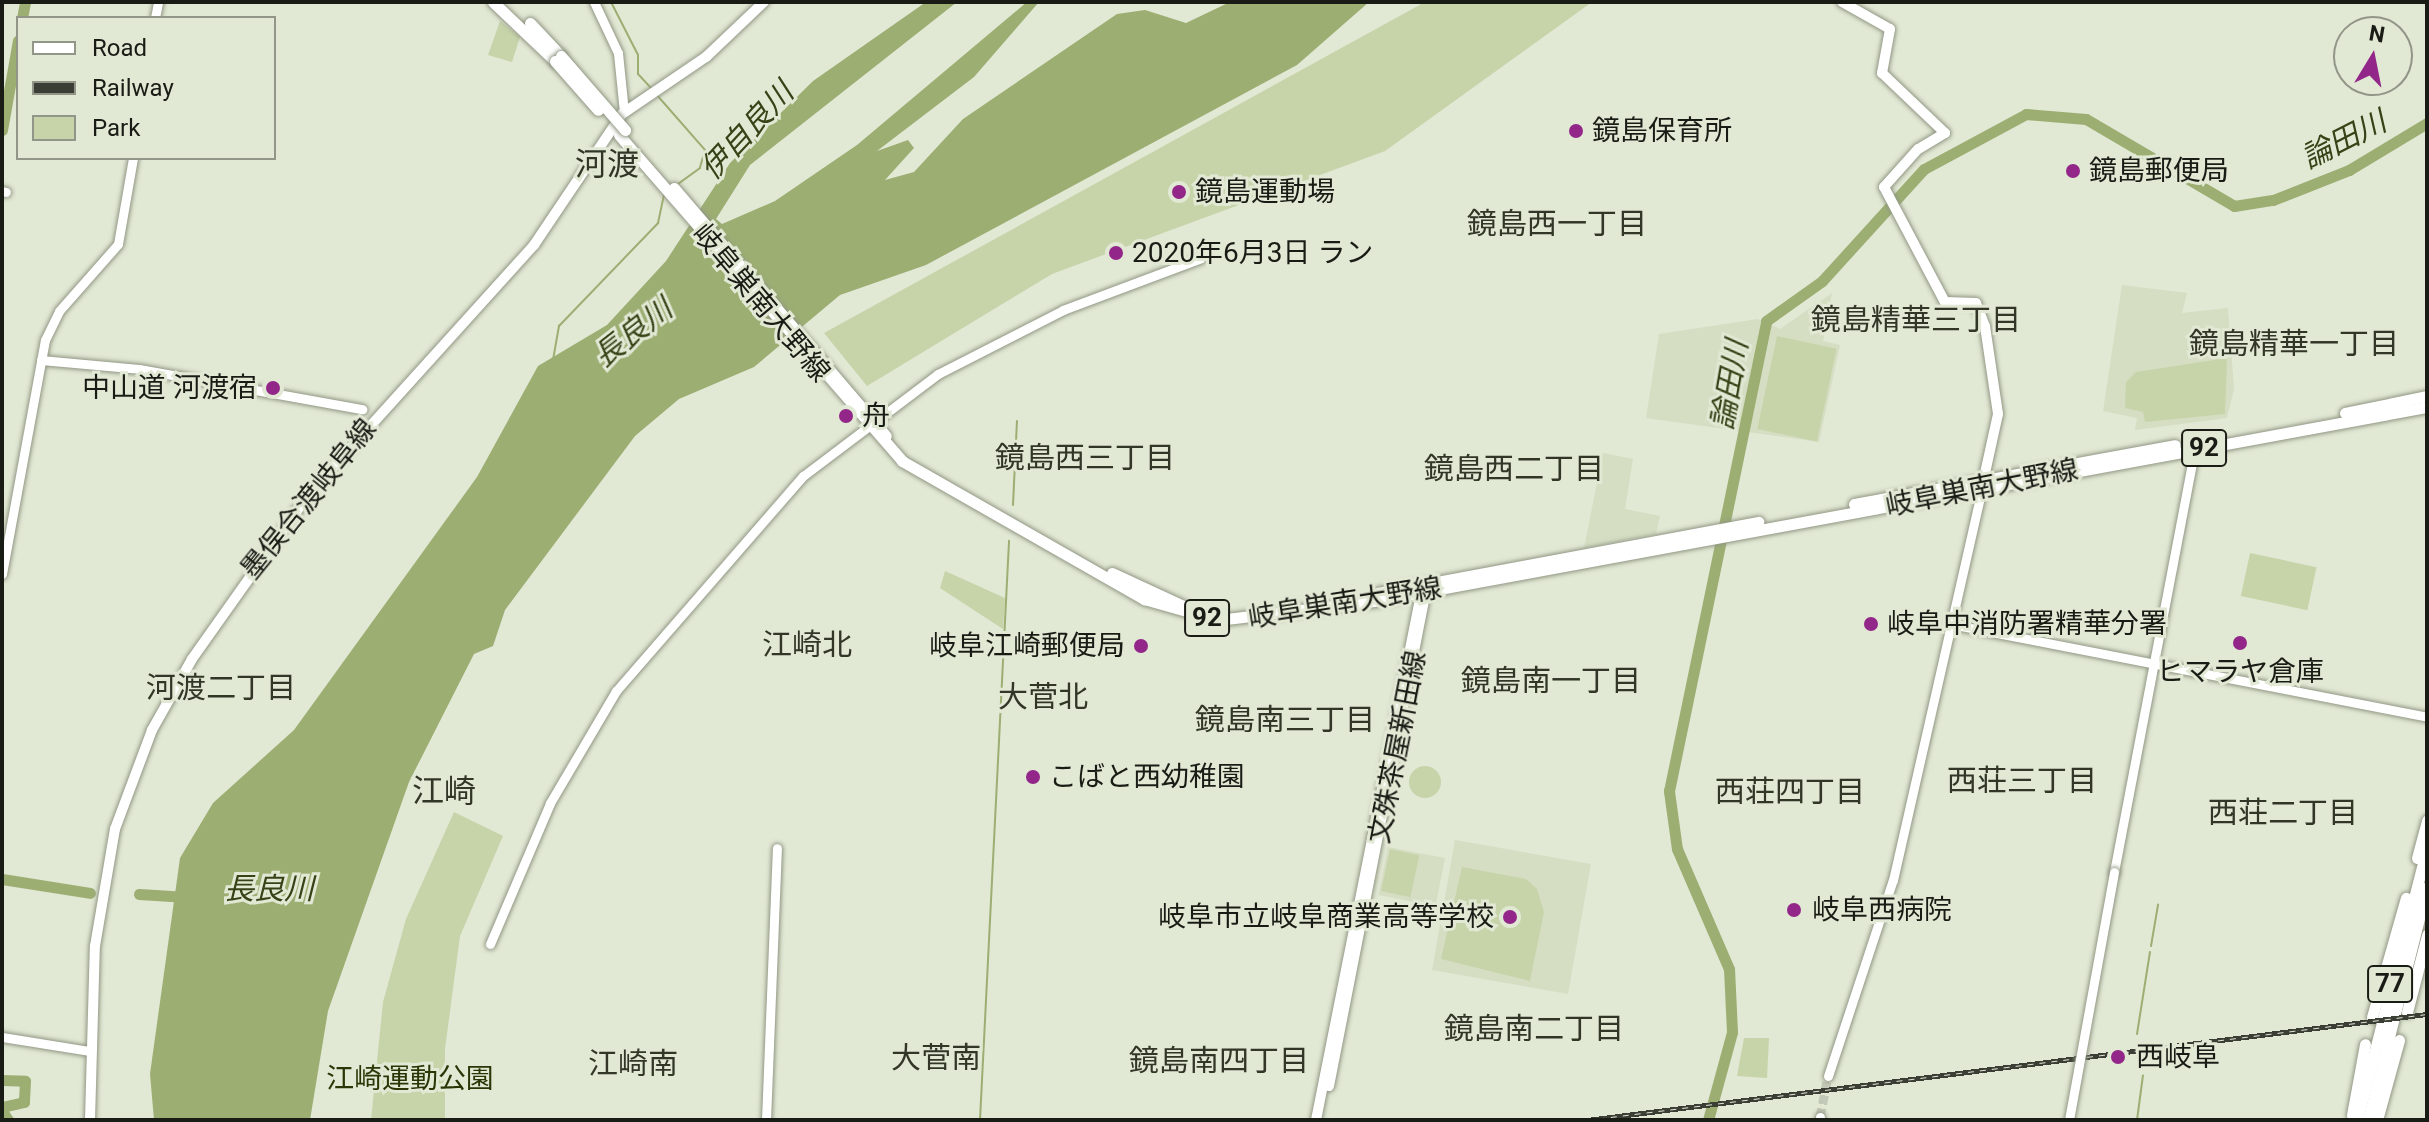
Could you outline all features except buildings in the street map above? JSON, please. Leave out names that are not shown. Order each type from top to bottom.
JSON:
[{"type":"main road","name":"岐阜巣南大野線","points":[[493,2],[558,58]]},
{"type":"main road","name":"岐阜巣南大野線","points":[[506,2],[558,58],[864,418],[911,468],[1006,517],[1144,599],[1200,617],[1270,619],[1718,532],[2427,407]]},
{"type":"main road","name":"墨俣合渡岐阜線","points":[[90,1120],[89,1051],[95,946],[115,829],[179,682],[309,494],[534,245],[624,112],[706,57],[764,2]]},
{"type":"main road","points":[[1842,2],[1890,29],[1882,73],[1945,133],[1884,187],[1895,199],[1945,302],[1976,303],[1985,326],[1998,414],[1983,484]]},
{"type":"main road","name":"岐阜巣南大野線","points":[[2196,446],[2427,396]]},
{"type":"main road","name":"文殊茶屋新田線","points":[[1316,1120],[1425,589]]},
{"type":"main road","name":"文殊茶屋新田線","points":[[1323,1120],[1425,589]]},
{"type":"main road","points":[[2372,1017],[2427,820]]},
{"type":"main road","name":"77","points":[[2357,1120],[2427,848]]},
{"type":"main road","name":"77","points":[[2368,1120],[2427,887]]},
{"type":"main road","points":[[2407,1012],[2427,935]]},
{"type":"main road","points":[[2377,1120],[2399,1040]]},
{"type":"main road","points":[[2351,1120],[2365,1044]]},
{"type":"street","points":[[594,2],[618,53],[624,112]]},
{"type":"street","points":[[2,574],[41,360],[59,311],[118,244],[133,160]]},
{"type":"street","points":[[490,944],[550,803],[634,667],[751,529],[864,418],[938,374],[1063,310],[1201,258]]},
{"type":"street","points":[[41,360],[139,369],[362,409]]},
{"type":"street","points":[[2069,1120],[2196,446]]},
{"type":"street","points":[[1828,1076],[1891,889],[1983,484]]},
{"type":"street","points":[[1950,624],[2427,717]]},
{"type":"street","points":[[766,1120],[777,848]]},
{"type":"street","points":[[2,1037],[89,1051]]},
{"type":"shaded area","points":[[2122,285],[2187,293],[2182,313],[2228,308],[2234,389],[2227,418],[2135,430],[2137,418],[2103,411]]},
{"type":"shaded area","points":[[1832,293],[1823,341],[1840,345],[1819,442],[1646,418],[1659,334],[1758,319],[1780,329]]},
{"type":"shaded area","points":[[1603,453],[1633,459],[1625,509],[1660,516],[1656,534],[1584,548]]},
{"type":"shaded area","name":"岐阜市立岐阜商業高等学校","points":[[1455,840],[1591,864],[1568,994],[1432,970]]},
{"type":"shaded area","name":"岐阜市立岐阜商業高等学校","points":[[1388,847],[1445,858],[1436,906],[1379,895]]},
{"type":"green space","name":"鏡島運動場","points":[[1425,2],[1592,2],[1385,151],[1052,274],[867,386],[824,333]]},
{"type":"green space","points":[[500,21],[520,37],[512,62],[488,55]]},
{"type":"green space","points":[[1777,336],[1837,349],[1817,442],[1757,429]]},
{"type":"green space","points":[[2227,358],[2225,414],[2145,422],[2143,412],[2125,408],[2126,382],[2136,372]]},
{"type":"green space","points":[[2250,553],[2317,567],[2307,610],[2241,596]]},
{"type":"green space","points":[[945,571],[1005,598],[1003,629],[940,588]]},
{"type":"green space","points":[[1425,766],[1436,771],[1441,782],[1436,793],[1425,798],[1414,793],[1409,782],[1414,771]]},
{"type":"green space","name":"江崎運動公園","points":[[454,812],[503,836],[460,936],[445,1049],[445,1120],[371,1120],[383,1002],[406,919]]},
{"type":"green space","points":[[1390,849],[1419,855],[1410,897],[1381,891]]},
{"type":"green space","points":[[1462,867],[1526,879],[1537,889],[1544,912],[1530,981],[1441,959]]},
{"type":"green space","points":[[1744,1038],[1769,1038],[1767,1078],[1737,1076]]},
{"type":"water","name":"長良川","points":[[926,2],[957,2],[750,165],[716,219],[722,224],[775,201],[857,145],[1027,2],[1039,2],[974,77],[877,151],[908,140],[914,148],[885,180],[914,172],[963,119],[1117,14],[1145,10],[1186,23],[1230,2],[1369,2],[1297,65],[926,265],[840,295],[754,367],[679,399],[635,436],[505,610],[493,646],[474,654],[409,782],[328,1011],[310,1120],[154,1120],[150,1074],[180,858],[213,803],[294,730],[477,477],[538,366],[607,325],[666,261],[730,163],[813,81]]},
{"type":"waterway","points":[[22,16],[25,2]]},
{"type":"waterway","points":[[611,2],[638,55],[638,74],[652,89]]},
{"type":"waterway","points":[[2,130],[16,51]]},
{"type":"waterway","name":"伊自良川","points":[[656,94],[705,150],[700,168],[678,184]]},
{"type":"waterway","name":"論田川","points":[[1708,1120],[1732,1032],[1729,969],[1677,849],[1669,791],[1766,321],[1822,281],[1924,169],[2026,114],[2086,119],[2234,206],[2273,200],[2349,170],[2427,123]]},
{"type":"waterway","points":[[553,360],[559,326],[658,223],[664,195]]},
{"type":"waterway","points":[[1013,505],[1017,421]]},
{"type":"waterway","points":[[980,1120],[1009,541]]},
{"type":"waterway","points":[[2,879],[90,893]]},
{"type":"waterway","points":[[139,894],[187,897]]},
{"type":"waterway","points":[[2151,946],[2158,905]]},
{"type":"waterway","points":[[2137,1034],[2150,952]]},
{"type":"waterway","points":[[2137,1120],[2143,1075]]},
{"type":"waterway","points":[[2,1080],[25,1081],[24,1102],[2,1107]]},
{"type":"waterway","points":[[2,1111],[8,1120]]},
{"type":"tunnel","points":[[1820,1117],[1828,1076]]},
{"type":"railway","points":[[1587,1120],[2427,1014]]},
{"type":"place","name":"鏡島保育所","points":[[1576,131]]},
{"type":"place","name":"鏡島郵便局","points":[[2073,171]]},
{"type":"place","name":"鏡島運動場","points":[[1179,192]]},
{"type":"place","name":"2020年6月3日 ラン","points":[[1116,253]]},
{"type":"place","name":"中山道 河渡宿","points":[[273,388]]},
{"type":"place","name":"舟","points":[[846,416]]},
{"type":"place","name":"岐阜中消防署精華分署","points":[[1871,624]]},
{"type":"place","name":"ヒマラヤ倉庫","points":[[2240,643]]},
{"type":"place","name":"岐阜江崎郵便局","points":[[1141,646]]},
{"type":"place","name":"こばと西幼稚園","points":[[1033,777]]},
{"type":"place","name":"岐阜西病院","points":[[1794,910]]},
{"type":"place","name":"岐阜市立岐阜商業高等学校","points":[[1510,917]]},
{"type":"place","name":"西岐阜","points":[[2118,1057]]},
{"type":"district","name":"河渡","points":[[607,164]]},
{"type":"district","name":"鏡島西一丁目","points":[[1557,224]]},
{"type":"district","name":"鏡島精華三丁目","points":[[1916,320]]},
{"type":"district","name":"鏡島精華一丁目","points":[[2294,344]]},
{"type":"district","name":"鏡島西三丁目","points":[[1085,458]]},
{"type":"district","name":"鏡島西二丁目","points":[[1514,469]]},
{"type":"district","name":"江崎北","points":[[807,645]]},
{"type":"district","name":"鏡島南一丁目","points":[[1551,681]]},
{"type":"district","name":"河渡二丁目","points":[[221,688]]},
{"type":"district","name":"大菅北","points":[[1043,697]]},
{"type":"district","name":"鏡島南三丁目","points":[[1285,720]]},
{"type":"district","name":"西荘三丁目","points":[[2022,781]]},
{"type":"district","name":"江崎","points":[[444,791]]},
{"type":"district","name":"西荘四丁目","points":[[1790,792]]},
{"type":"district","name":"西荘二丁目","points":[[2283,813]]},
{"type":"district","name":"鏡島南二丁目","points":[[1534,1029]]},
{"type":"district","name":"大菅南","points":[[936,1058]]},
{"type":"district","name":"鏡島南四丁目","points":[[1219,1061]]},
{"type":"district","name":"江崎南","points":[[633,1064]]}]
